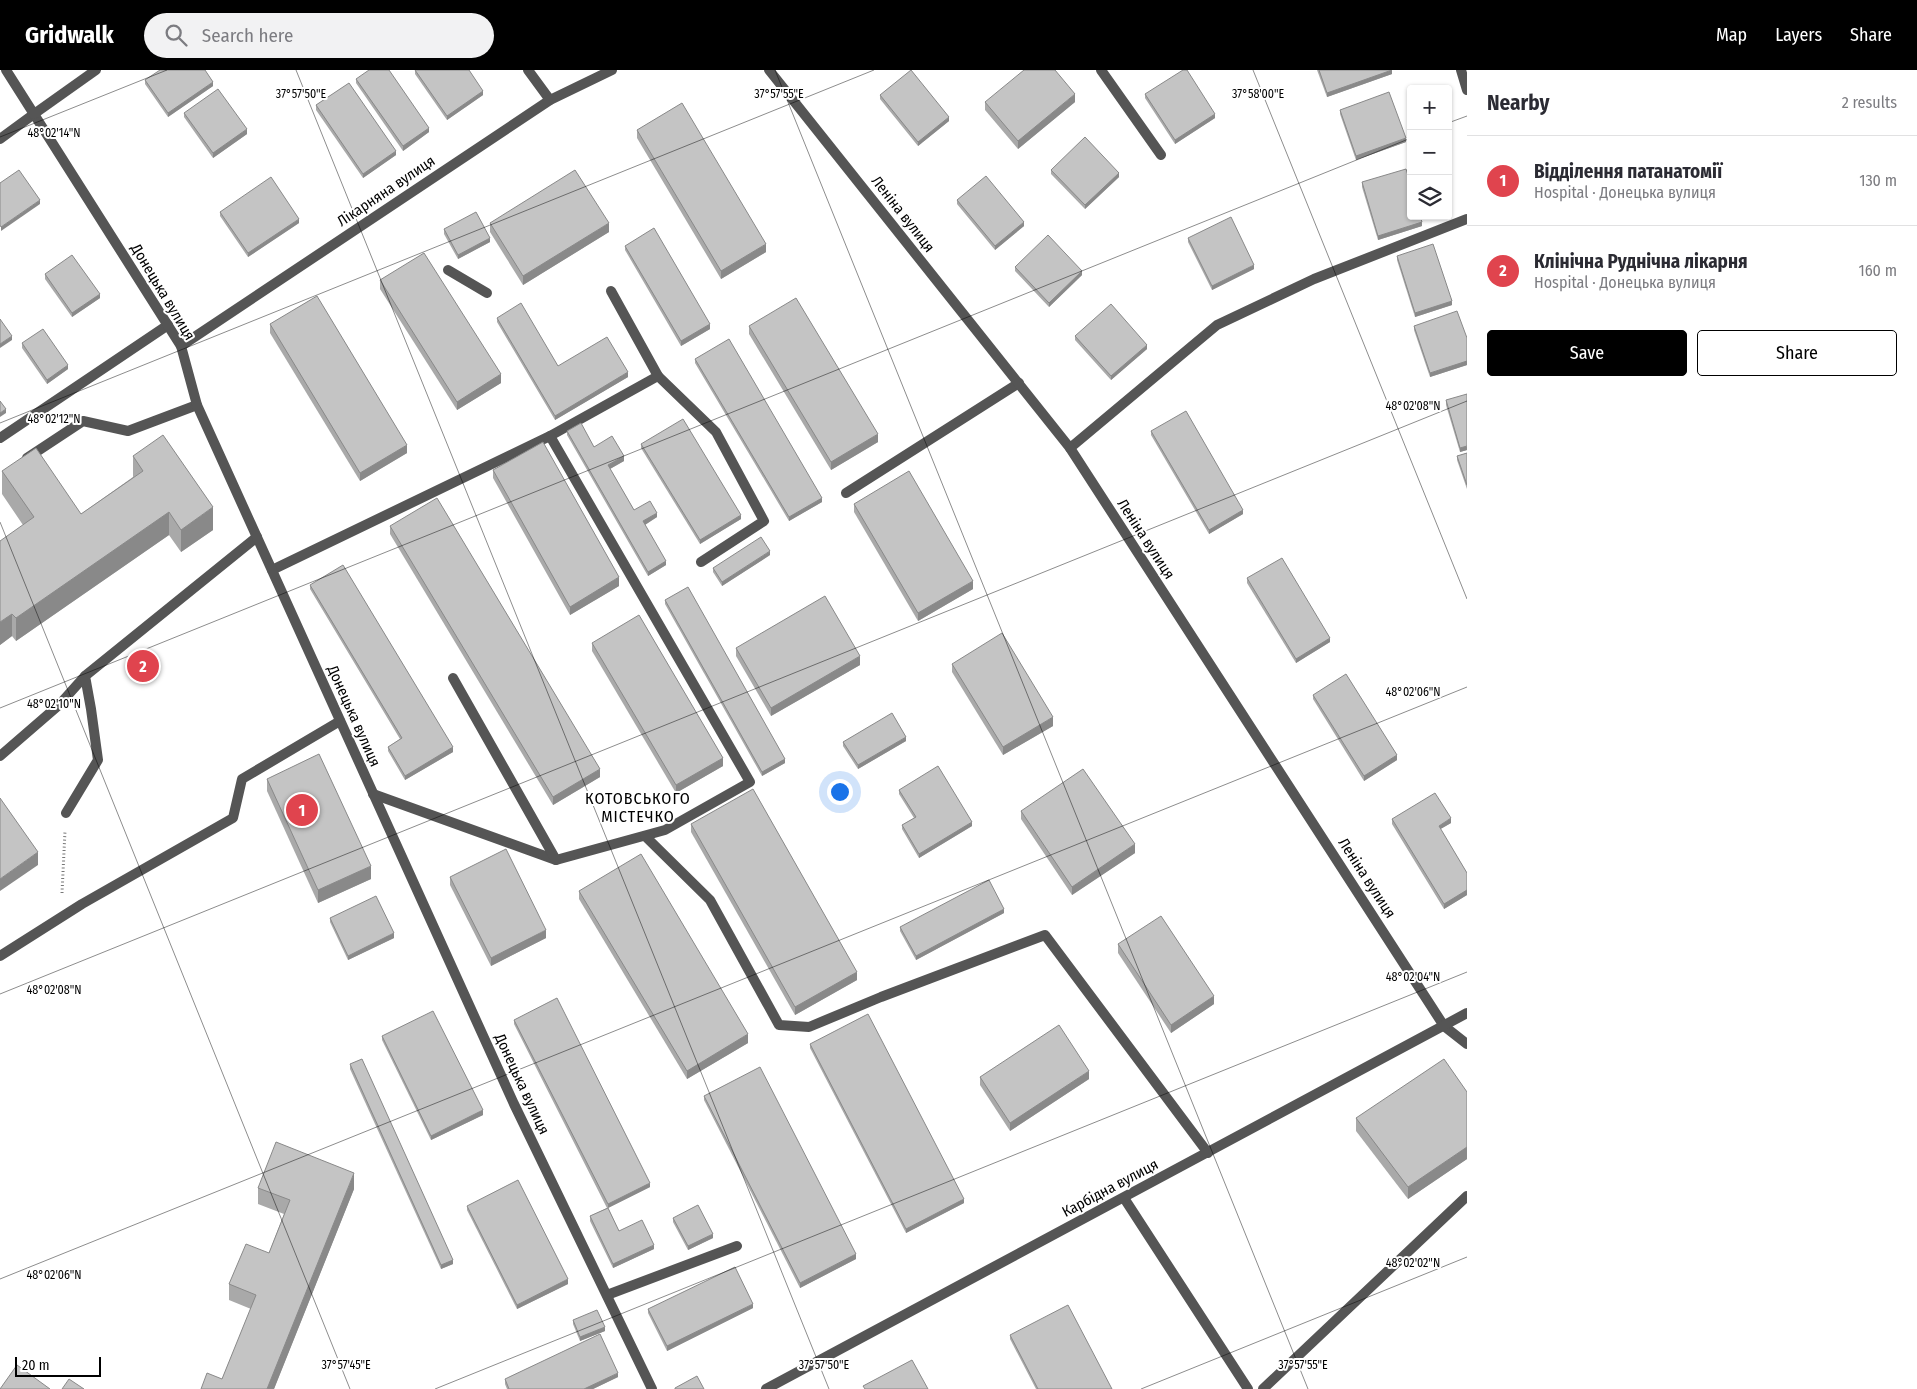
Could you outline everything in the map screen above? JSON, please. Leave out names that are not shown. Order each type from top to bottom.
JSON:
[{"type":"street","name":"Донецька вулиця","points":[[6,70],[181,346],[197,405],[514,1104],[652,1389]]},
{"type":"street","points":[[0,139],[96,70]]},
{"type":"street","points":[[528,70],[550,100]]},
{"type":"street","name":"Лікарняна вулиця","points":[[181,346],[550,100],[612,70]]},
{"type":"street","name":"Леніна вулиця","points":[[769,70],[1070,448],[1444,1026],[1467,1044]]},
{"type":"street","points":[[1101,70],[1161,155]]},
{"type":"street","points":[[1460,70],[1467,90]]},
{"type":"street","points":[[1070,448],[1217,325],[1314,279],[1467,220]]},
{"type":"street","points":[[448,270],[487,294]]},
{"type":"street","points":[[611,291],[658,376],[716,432],[764,521],[701,562]]},
{"type":"street","points":[[0,438],[168,325]]},
{"type":"street","points":[[272,570],[550,436],[658,376]]},
{"type":"street","points":[[846,493],[1018,383]]},
{"type":"street","points":[[17,464],[84,421],[128,431],[197,405]]},
{"type":"street","points":[[373,794],[556,860],[665,830],[750,782],[550,436]]},
{"type":"street","points":[[0,756],[59,705],[85,676],[257,537]]},
{"type":"street","points":[[66,813],[98,760],[92,709],[85,676]]},
{"type":"street","points":[[453,678],[556,860]]},
{"type":"street","points":[[0,956],[60,918],[233,818],[242,779],[340,720]]},
{"type":"street","points":[[645,836],[710,900],[779,1025],[810,1027],[881,997],[1045,935],[1208,1153]]},
{"type":"street","name":"Карбідна вулиця","points":[[766,1389],[1467,1014]]},
{"type":"street","points":[[1263,1389],[1467,1196]]},
{"type":"street","points":[[1124,1198],[1248,1389]]},
{"type":"street","points":[[607,1295],[737,1246]]},
{"type":"path","points":[[60,918],[66,813]]},
{"type":"building","points":[[160,70],[205,70],[213,82],[168,113],[145,80]]},
{"type":"building","points":[[369,70],[389,70],[429,128],[403,146],[356,79]]},
{"type":"building","points":[[415,70],[469,70],[483,91],[447,116]]},
{"type":"building","points":[[911,70],[949,117],[918,142],[880,95]]},
{"type":"building","points":[[1024,70],[1055,70],[1075,94],[1018,141],[985,102]]},
{"type":"building","points":[[1183,70],[1187,70],[1215,114],[1175,140],[1145,94]]},
{"type":"building","points":[[1319,70],[1392,70],[1327,93]]},
{"type":"building","points":[[349,83],[396,151],[363,174],[316,105]]},
{"type":"building","points":[[218,89],[247,129],[213,153],[184,113]]},
{"type":"building","points":[[1389,92],[1406,138],[1356,156],[1340,110]]},
{"type":"building","points":[[682,103],[766,244],[721,271],[637,130]]},
{"type":"building","points":[[1085,137],[1119,173],[1085,205],[1051,170]]},
{"type":"building","points":[[1406,169],[1407,220],[1421,220],[1422,222],[1378,236],[1362,182]]},
{"type":"building","points":[[19,170],[40,200],[1,227],[0,183]]},
{"type":"building","points":[[575,170],[609,223],[523,276],[490,223]]},
{"type":"building","points":[[986,176],[1024,222],[995,246],[957,200]]},
{"type":"building","points":[[271,177],[299,219],[248,253],[220,212]]},
{"type":"building","points":[[476,212],[490,238],[458,255],[444,229]]},
{"type":"building","points":[[1231,217],[1254,265],[1212,286],[1188,238]]},
{"type":"building","points":[[654,228],[710,324],[681,341],[625,246]]},
{"type":"building","points":[[1048,235],[1082,271],[1049,303],[1015,267]]},
{"type":"building","points":[[1433,244],[1452,301],[1415,313],[1397,256]]},
{"type":"building","points":[[424,253],[501,374],[457,402],[380,280]]},
{"type":"building","points":[[72,255],[100,294],[72,313],[45,274]]},
{"type":"building","points":[[317,296],[407,445],[360,473],[270,324]]},
{"type":"building","points":[[796,298],[878,434],[831,462],[749,326]]},
{"type":"building","points":[[521,303],[558,366],[607,337],[628,372],[555,416],[497,318]]},
{"type":"building","points":[[1111,304],[1147,345],[1111,376],[1075,336]]},
{"type":"building","points":[[1457,311],[1467,338],[1467,361],[1430,373],[1414,326]]},
{"type":"building","points":[[0,319],[12,336],[0,344]]},
{"type":"building","points":[[43,329],[68,365],[47,380],[22,343]]},
{"type":"building","points":[[729,339],[822,498],[789,517],[695,359]]},
{"type":"building","points":[[1467,394],[1467,446],[1460,448],[1446,400]]},
{"type":"building","points":[[0,401],[6,409],[0,413]]},
{"type":"building","points":[[1186,411],[1243,510],[1209,530],[1151,431]]},
{"type":"building","points":[[683,419],[741,515],[700,540],[641,444]]},
{"type":"building","points":[[581,423],[594,447],[612,436],[624,456],[608,465],[634,510],[650,501],[657,513],[643,521],[666,561],[648,572],[567,431]]},
{"type":"building","points":[[163,435],[213,507],[181,530],[169,512],[16,618],[12,614],[0,622],[0,541],[34,517],[2,471],[36,448],[81,514],[143,471],[133,456]]},
{"type":"building","points":[[543,442],[619,577],[570,607],[493,470]]},
{"type":"building","points":[[1467,453],[1467,485],[1457,456]]},
{"type":"building","points":[[909,471],[973,581],[918,613],[854,504]]},
{"type":"building","points":[[437,498],[600,769],[553,797],[390,526]]},
{"type":"building","points":[[761,537],[770,551],[722,582],[713,568]]},
{"type":"building","points":[[1282,558],[1330,638],[1296,659],[1247,578]]},
{"type":"building","points":[[343,565],[453,747],[405,776],[388,747],[402,738],[310,585]]},
{"type":"building","points":[[688,587],[785,759],[762,772],[665,600]]},
{"type":"building","points":[[825,596],[860,656],[771,708],[736,648]]},
{"type":"building","points":[[639,615],[723,758],[676,785],[592,643]]},
{"type":"building","points":[[1002,633],[1053,717],[1003,747],[952,664]]},
{"type":"building","points":[[1346,674],[1397,755],[1364,776],[1313,695]]},
{"type":"building","points":[[892,713],[906,737],[858,765],[843,742]]},
{"type":"building","points":[[319,754],[371,866],[318,890],[267,779]]},
{"type":"building","points":[[938,766],[972,822],[919,854],[902,825],[916,817],[899,790]]},
{"type":"building","points":[[1083,769],[1135,844],[1072,887],[1021,811]]},
{"type":"building","points":[[753,789],[857,972],[795,1007],[691,824]]},
{"type":"building","points":[[1435,793],[1451,818],[1439,826],[1467,873],[1467,890],[1444,904],[1392,819]]},
{"type":"building","points":[[0,798],[38,852],[0,879]]},
{"type":"building","points":[[506,849],[546,930],[491,958],[450,877]]},
{"type":"building","points":[[641,854],[748,1034],[687,1071],[579,891]]},
{"type":"building","points":[[989,880],[1004,909],[916,956],[900,927]]},
{"type":"building","points":[[376,896],[394,933],[348,956],[330,918]]},
{"type":"building","points":[[1161,916],[1214,996],[1171,1025],[1118,944]]},
{"type":"building","points":[[557,998],[650,1183],[608,1204],[514,1020]]},
{"type":"building","points":[[433,1011],[483,1110],[431,1136],[382,1036]]},
{"type":"building","points":[[868,1014],[964,1199],[906,1229],[810,1044]]},
{"type":"building","points":[[1059,1025],[1089,1071],[1010,1123],[980,1077]]},
{"type":"building","points":[[362,1059],[453,1260],[441,1265],[350,1064]]},
{"type":"building","points":[[1444,1059],[1467,1092],[1467,1147],[1408,1187],[1356,1118]]},
{"type":"building","points":[[760,1067],[856,1254],[800,1283],[704,1096]]},
{"type":"building","points":[[276,1142],[354,1173],[267,1389],[201,1389],[207,1373],[222,1379],[256,1295],[229,1284],[246,1244],[269,1253],[290,1200],[258,1188]]},
{"type":"building","points":[[518,1180],[568,1279],[517,1305],[467,1206]]},
{"type":"building","points":[[698,1205],[713,1234],[688,1246],[673,1218]]},
{"type":"building","points":[[608,1208],[619,1231],[642,1220],[654,1245],[613,1264],[590,1216]]},
{"type":"building","points":[[735,1267],[753,1304],[667,1346],[648,1309]]},
{"type":"building","points":[[1068,1305],[1112,1389],[1038,1389],[1010,1335]]},
{"type":"building","points":[[597,1310],[605,1327],[580,1337],[573,1320]]},
{"type":"building","points":[[600,1334],[618,1373],[584,1389],[509,1389],[505,1379]]},
{"type":"building","points":[[912,1360],[928,1389],[865,1389],[863,1386]]},
{"type":"building","points":[[17,1365],[50,1389],[0,1389]]},
{"type":"building","points":[[697,1376],[704,1389],[675,1389],[675,1388]]},
{"type":"building","points":[[69,1379],[84,1389],[62,1389]]},
{"type":"place","name":"Клінічна Руднічна лікарня","points":[[143,666]]},
{"type":"place","name":"Відділення патанатомії","points":[[302,810]]},
{"type":"district","name":"КОТОВСЬКОГО МІСТЕЧКО","points":[[638,807]]}]
